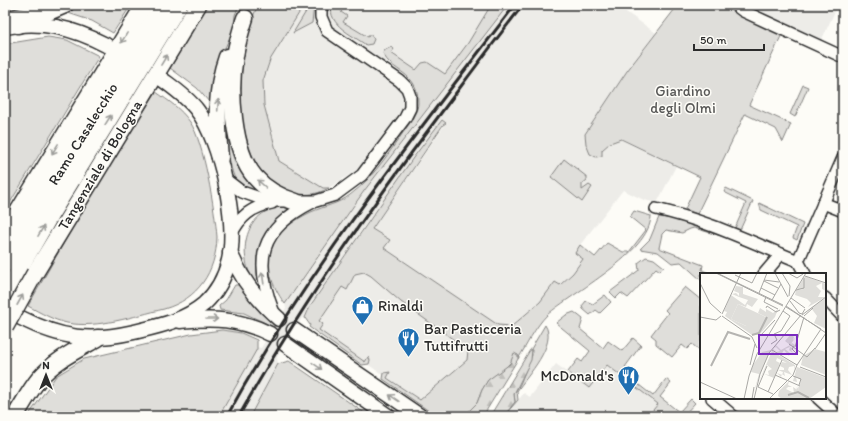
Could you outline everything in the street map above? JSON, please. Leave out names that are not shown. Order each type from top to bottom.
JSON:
[{"type":"highway","points":[[9,23],[65,5]]},
{"type":"highway","points":[[5,234],[144,5]]},
{"type":"highway","name":"Ramo Casalecchio","points":[[5,294],[18,265],[162,5]]},
{"type":"highway","name":"Ramo Casalecchio","points":[[18,265],[179,5]]},
{"type":"highway","name":"Tangenziale di Bologna","points":[[5,326],[18,265],[198,5]]},
{"type":"highway","points":[[220,158],[217,123],[219,88],[225,64],[248,11]]},
{"type":"highway","points":[[248,11],[235,56],[233,77],[234,106],[240,147],[251,172],[262,185],[280,196],[296,202]]},
{"type":"highway","points":[[15,416],[39,379],[50,367],[98,338]]},
{"type":"main road","points":[[9,23],[42,24],[64,27],[106,45]]},
{"type":"main road","points":[[163,80],[197,109],[207,126],[220,158],[225,179],[231,235],[230,252],[225,275],[213,294],[194,312],[173,322]]},
{"type":"main road","points":[[230,252],[248,287],[261,303],[277,317]]},
{"type":"main road","points":[[21,318],[61,335],[98,338],[173,322],[203,319],[230,320],[248,324],[270,334]]},
{"type":"main road","points":[[294,330],[420,416]]},
{"type":"main road","points":[[285,344],[388,416]]},
{"type":"street","points":[[9,23],[45,5]]},
{"type":"street","points":[[277,317],[262,276],[266,246],[279,224],[301,208],[335,195],[362,175],[405,118],[411,100],[407,88],[400,80],[327,30],[321,17],[321,5]]},
{"type":"street","points":[[735,5],[743,11],[843,57]]},
{"type":"street","points":[[798,261],[843,158]]},
{"type":"street","points":[[225,179],[242,192],[274,202],[316,201]]},
{"type":"street","points":[[231,235],[240,218],[246,213],[254,208],[274,202]]},
{"type":"street","points":[[823,203],[843,211]]},
{"type":"street","points":[[656,209],[695,219],[753,241],[798,261],[804,273]]},
{"type":"street","points":[[765,273],[781,254]]},
{"type":"street","points":[[826,299],[843,318]]},
{"type":"street","points":[[713,399],[733,416]]},
{"type":"street","points":[[819,399],[838,416]]},
{"type":"shaded area","points":[[304,5],[630,5],[626,12],[656,33],[627,71],[591,125],[676,166],[657,203],[644,200],[623,190],[580,245],[588,252],[573,273],[512,326],[475,353],[420,400],[310,325],[372,229],[446,123],[442,121],[362,230],[310,306],[305,318],[302,318],[277,357],[278,364],[250,416],[219,416],[257,347],[261,348],[286,308],[285,304],[336,216],[375,171],[412,120],[400,112],[361,166],[329,188],[323,188],[279,161],[264,105],[263,81],[270,60]]},
{"type":"shaded area","points":[[745,5],[838,5],[821,41]]},
{"type":"shaded area","points":[[556,364],[589,388],[607,365],[658,404],[648,416],[505,416],[524,393],[530,397]]},
{"type":"green space","points":[[78,5],[131,5],[113,33],[92,21],[68,13]]},
{"type":"green space","points":[[208,5],[239,5],[235,15],[234,28],[220,59],[210,103],[197,88],[170,68]]},
{"type":"green space","points":[[258,5],[304,5],[270,60],[263,81],[264,105],[279,161],[323,188],[329,188],[319,193],[304,194],[288,191],[268,179],[254,160],[246,135],[242,108],[241,79],[244,51],[250,26]]},
{"type":"green space","points":[[310,5],[314,5],[312,23],[293,33]]},
{"type":"green space","points":[[331,5],[345,5],[341,12],[347,16],[343,22],[368,37],[370,34],[374,39],[372,44],[366,45],[342,29],[334,19],[331,12]]},
{"type":"green space","points":[[491,5],[508,5],[364,191],[285,304],[276,289],[271,276],[269,263],[271,251],[276,240],[284,230],[296,220],[311,212],[341,201],[368,179],[384,160],[412,120],[418,106],[417,92],[414,84],[387,60],[383,53],[385,50],[391,47],[394,49],[391,53],[416,70],[422,63],[427,62],[445,74],[468,43]]},
{"type":"green space","name":"Giardino degli Olmi","points":[[678,5],[722,5],[782,34],[749,105],[791,124],[783,142],[776,129],[745,114],[697,214],[685,209],[700,177],[621,139],[610,143],[602,150],[602,156],[596,157],[590,154],[586,144],[585,134],[627,71]]},
{"type":"green space","points":[[48,37],[67,40],[99,56],[5,211],[5,44]]},
{"type":"green space","points":[[803,85],[808,87],[795,117],[790,114]]},
{"type":"green space","points":[[156,92],[179,109],[186,117],[195,132],[200,145],[208,177],[217,237],[216,250],[209,273],[195,291],[176,304],[164,309],[116,321],[91,324],[67,323],[42,314],[28,306],[87,202]]},
{"type":"green space","points":[[224,101],[262,192],[260,195],[243,187],[238,183],[234,176],[229,156]]},
{"type":"green space","points":[[442,120],[446,123],[443,125],[372,229],[390,240],[384,248],[498,325],[512,326],[540,302],[555,282],[560,285],[573,273],[583,259],[575,253],[580,245],[595,257],[607,243],[623,252],[629,252],[646,230],[630,217],[634,211],[651,216],[647,230],[638,244],[625,258],[547,315],[535,331],[518,359],[518,355],[501,372],[488,380],[477,403],[464,416],[436,416],[383,379],[384,373],[390,372],[387,378],[420,400],[467,360],[468,350],[401,302],[371,276],[364,272],[355,274],[347,290],[342,287],[319,321],[323,324],[319,330],[365,362],[368,357],[370,360],[369,364],[362,365],[309,327],[310,325],[305,318],[310,306],[413,158]]},
{"type":"green space","points":[[564,159],[587,177],[587,180],[582,184],[582,190],[589,185],[592,187],[582,202],[551,177]]},
{"type":"green space","points":[[726,188],[753,201],[740,230],[735,228],[746,203],[724,192]]},
{"type":"green space","points":[[759,203],[803,224],[797,240],[793,238],[797,227],[761,210]]},
{"type":"green space","points":[[279,207],[289,208],[279,217],[264,236],[257,257],[257,269],[263,294],[254,283],[249,271],[246,258],[246,244],[249,231],[255,220],[265,212]]},
{"type":"green space","points":[[659,217],[673,219],[738,241],[694,228],[682,233],[666,230],[662,234],[659,248],[703,265],[702,270],[707,273],[700,273],[700,279],[681,262],[672,263],[658,252],[640,249],[650,239]]},
{"type":"green space","points":[[646,257],[654,259],[664,267],[660,271],[656,268],[628,298],[621,293],[616,298],[610,292],[639,270],[638,263]]},
{"type":"green space","points":[[235,285],[239,285],[254,306],[275,325],[274,327],[244,313],[220,310],[219,306],[226,300]]},
{"type":"green space","points":[[685,287],[700,299],[700,351],[692,344],[687,349],[682,345],[672,357],[656,344],[656,339],[651,335],[668,313],[665,310]]},
{"type":"green space","points":[[605,295],[611,302],[600,313],[596,310],[590,315],[583,309],[582,306],[586,301],[593,304]]},
{"type":"green space","points":[[574,312],[583,319],[580,329],[603,348],[608,341],[622,351],[633,338],[641,345],[625,367],[638,376],[634,381],[653,396],[666,379],[671,383],[660,397],[679,412],[691,399],[695,403],[683,416],[648,416],[658,404],[607,365],[589,388],[568,372],[578,359],[582,362],[590,351],[556,323],[566,315]]},
{"type":"green space","points":[[545,325],[548,333],[548,341],[540,360],[517,391],[518,400],[504,416],[515,402],[514,394],[520,384],[532,355],[531,349]]},
{"type":"green space","points":[[222,330],[241,333],[257,340],[257,349],[219,416],[28,416],[56,376],[84,359],[191,334]]},
{"type":"green space","points":[[530,350],[532,350],[531,360],[514,394],[515,402],[504,416],[490,416]]},
{"type":"green space","points":[[514,353],[518,355],[518,359],[483,416],[464,416],[477,403],[488,380],[510,364]]},
{"type":"green space","points":[[289,361],[369,416],[250,416],[278,364]]},
{"type":"railway","points":[[227,416],[258,362],[327,256],[400,155],[515,5]]},
{"type":"railway","points":[[239,416],[285,338],[335,261],[414,150],[523,5]]},
{"type":"place","name":"Rinaldi","points":[[362,326]]},
{"type":"place","name":"Bar Pasticceria Tuttifrutti","points":[[408,358]]},
{"type":"place","name":"McDonald's","points":[[629,396]]}]
